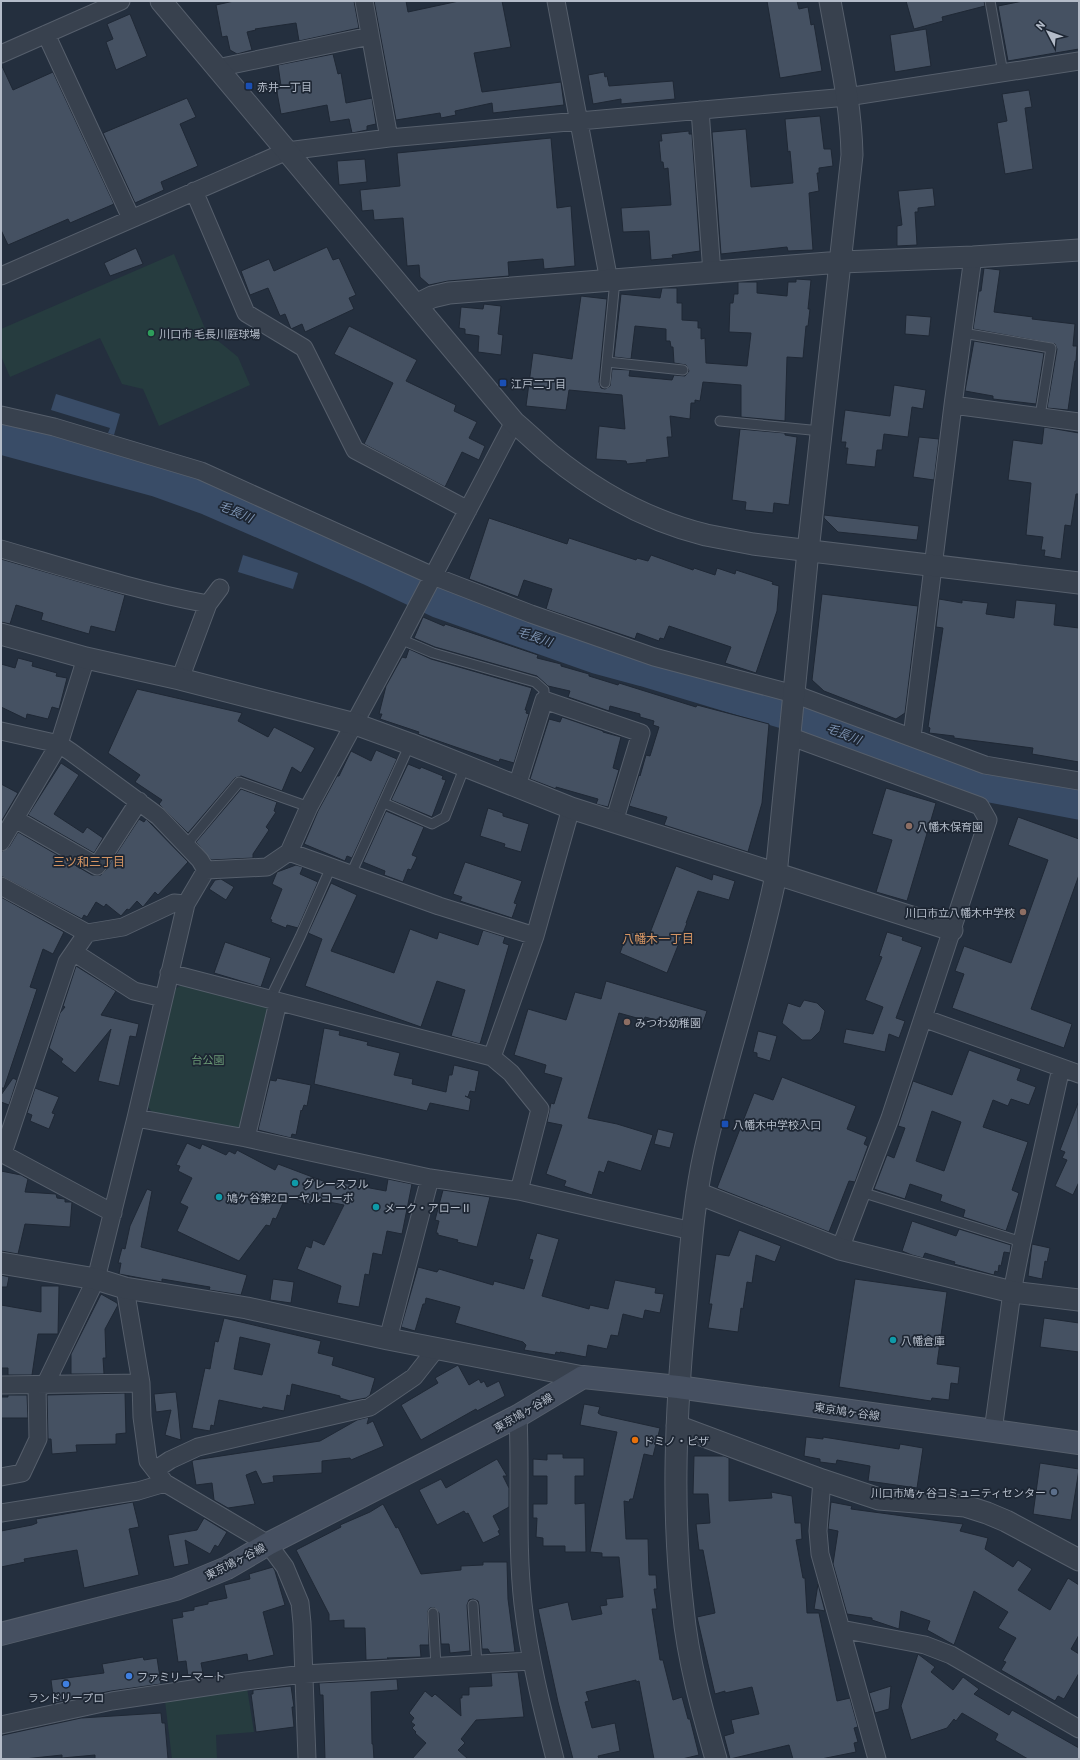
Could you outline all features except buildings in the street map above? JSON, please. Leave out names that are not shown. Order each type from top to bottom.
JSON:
[{"type":"main road","name":"東京鳩ヶ谷線","points":[[1,1634],[176,1589],[226,1568],[268,1544],[518,1416],[583,1377],[678,1387],[1079,1443]]},
{"type":"street","points":[[1,54],[121,1]]},
{"type":"street","points":[[161,1],[514,422],[550,454],[591,484],[625,504],[661,520],[705,534],[753,544],[1079,583]]},
{"type":"street","points":[[364,1],[389,138]]},
{"type":"street","points":[[556,1],[612,281]]},
{"type":"street","points":[[716,1759],[692,1666],[683,1612],[678,1562],[678,1387],[692,1231],[697,1193],[705,1152],[768,916],[776,875],[808,551],[852,155],[847,97],[830,1]]},
{"type":"street","points":[[46,34],[131,218]]},
{"type":"street","points":[[217,68],[370,36]]},
{"type":"street","points":[[2,271],[131,218],[287,151],[389,138],[847,97],[1079,61]]},
{"type":"street","points":[[700,110],[712,273]]},
{"type":"street","points":[[194,191],[246,313],[304,348],[355,450],[468,510]]},
{"type":"street","points":[[416,305],[432,297],[450,292],[612,281],[840,262],[973,257],[1079,250]]},
{"type":"street","points":[[912,737],[973,257]]},
{"type":"street","points":[[953,405],[1079,422]]},
{"type":"street","points":[[1,415],[54,427],[201,471],[433,576],[531,614],[654,657],[794,694],[985,765],[1079,782]]},
{"type":"street","points":[[206,870],[267,867],[288,852],[309,808],[355,724],[514,422]]},
{"type":"street","points":[[1,549],[176,598],[208,604]]},
{"type":"street","points":[[180,679],[208,604],[220,588]]},
{"type":"street","points":[[1,634],[86,658],[180,679],[355,724],[410,744],[571,808],[776,875],[952,930]]},
{"type":"street","points":[[1,842],[59,744],[86,658]]},
{"type":"street","points":[[517,786],[544,700],[641,733],[614,822]]},
{"type":"street","points":[[1,731],[59,744],[158,816],[200,860],[206,870]]},
{"type":"street","points":[[789,736],[980,806],[988,820],[890,1118],[840,1249]]},
{"type":"street","points":[[15,818],[97,866],[139,802]]},
{"type":"street","points":[[492,1057],[535,936],[571,808]]},
{"type":"street","points":[[288,852],[439,906],[535,936]]},
{"type":"street","points":[[1,1477],[22,1472],[38,1439],[41,1385],[96,1279],[136,1118],[186,904],[206,870]]},
{"type":"street","points":[[1,886],[87,933],[123,927],[174,903],[186,904]]},
{"type":"street","points":[[87,933],[67,962],[2,1153],[113,1213]]},
{"type":"street","points":[[75,952],[134,991],[163,998]]},
{"type":"street","points":[[169,973],[492,1057],[511,1073],[540,1109],[519,1191]]},
{"type":"street","points":[[246,1138],[274,1001]]},
{"type":"street","points":[[923,1018],[1079,1074]]},
{"type":"street","points":[[993,1431],[1012,1292],[1061,1068]]},
{"type":"street","points":[[136,1118],[246,1138],[430,1178],[519,1191],[692,1231]]},
{"type":"street","points":[[388,1339],[430,1178]]},
{"type":"street","points":[[697,1193],[840,1249],[1012,1292],[1079,1300]]},
{"type":"street","points":[[1,1263],[96,1279],[125,1288],[248,1308],[436,1349],[583,1377]]},
{"type":"street","points":[[125,1288],[141,1383],[142,1417],[148,1461],[160,1476],[268,1544],[285,1568],[300,1603],[307,1759]]},
{"type":"street","points":[[1,1513],[138,1491],[160,1476],[170,1460],[198,1447],[370,1407],[414,1377],[436,1349]]},
{"type":"street","points":[[1,1385],[141,1383]]},
{"type":"street","points":[[518,1416],[519,1545],[523,1604],[531,1661],[555,1759]]},
{"type":"street","points":[[677,1426],[822,1480],[879,1499],[965,1506],[1006,1521],[1079,1560]]},
{"type":"street","points":[[822,1480],[818,1531],[820,1554],[878,1759]]},
{"type":"street","points":[[841,1629],[925,1646],[951,1655],[1079,1729]]},
{"type":"street","points":[[1,1725],[112,1700],[246,1681],[304,1674],[531,1661]]},
{"type":"lane","points":[[990,1],[1003,73]]},
{"type":"lane","points":[[605,383],[612,281]]},
{"type":"lane","points":[[963,333],[1051,348],[1040,416]]},
{"type":"lane","points":[[607,362],[684,370]]},
{"type":"lane","points":[[720,421],[821,431]]},
{"type":"lane","points":[[400,639],[433,653],[535,682],[544,690],[544,700]]},
{"type":"lane","points":[[351,874],[410,744]]},
{"type":"lane","points":[[384,803],[432,824],[445,817],[465,766]]},
{"type":"lane","points":[[186,845],[239,782],[309,808]]},
{"type":"lane","points":[[274,1001],[331,867]]},
{"type":"lane","points":[[861,1192],[1022,1242]]},
{"type":"lane","points":[[473,1605],[477,1664]]},
{"type":"lane","points":[[433,1613],[436,1666]]},
{"type":"green space","points":[[174,254],[206,331],[238,357],[250,385],[159,426],[143,389],[122,384],[100,338],[10,377],[1,356],[1,329]]},
{"type":"green space","name":"台公園","points":[[183,984],[265,1006],[269,1010],[243,1127],[238,1129],[153,1113],[148,1107],[175,989]]},
{"type":"green space","points":[[247,1688],[254,1732],[216,1735],[217,1759],[172,1759],[165,1701]]},
{"type":"water","points":[[56,394],[120,414],[114,435],[108,433],[110,428],[51,410]]},
{"type":"water","points":[[243,555],[298,573],[293,589],[238,572]]},
{"type":"waterway","name":"毛長川","points":[[1,438],[156,480],[209,499],[370,569],[440,602],[596,657],[817,722],[959,780],[1079,803]]},
{"type":"place","name":"赤井一丁目","points":[[249,86]]},
{"type":"place","name":"川口市 毛長川庭球場","points":[[151,333]]},
{"type":"place","name":"江戸二丁目","points":[[503,383]]},
{"type":"place","name":"八幡木保育園","points":[[909,826]]},
{"type":"place","name":"川口市立八幡木中学校","points":[[1023,912]]},
{"type":"place","name":"みつわ幼稚園","points":[[627,1022]]},
{"type":"place","name":"八幡木中学校入口","points":[[725,1124]]},
{"type":"place","name":"グレースフル","points":[[295,1183]]},
{"type":"place","name":"鳩ケ谷第2ローヤルコーポ","points":[[219,1197]]},
{"type":"place","name":"メーク・アローⅡ","points":[[376,1207]]},
{"type":"place","name":"八幡倉庫","points":[[893,1340]]},
{"type":"place","name":"ドミノ・ピザ","points":[[635,1440]]},
{"type":"place","name":"川口市鳩ヶ谷コミュニティセンター","points":[[1054,1492]]},
{"type":"place","name":"ファミリーマート","points":[[129,1676]]},
{"type":"place","name":"ランドリープロ","points":[[66,1684]]},
{"type":"district","name":"三ツ和三丁目","points":[[89,861]]},
{"type":"district","name":"八幡木一丁目","points":[[658,938]]}]
